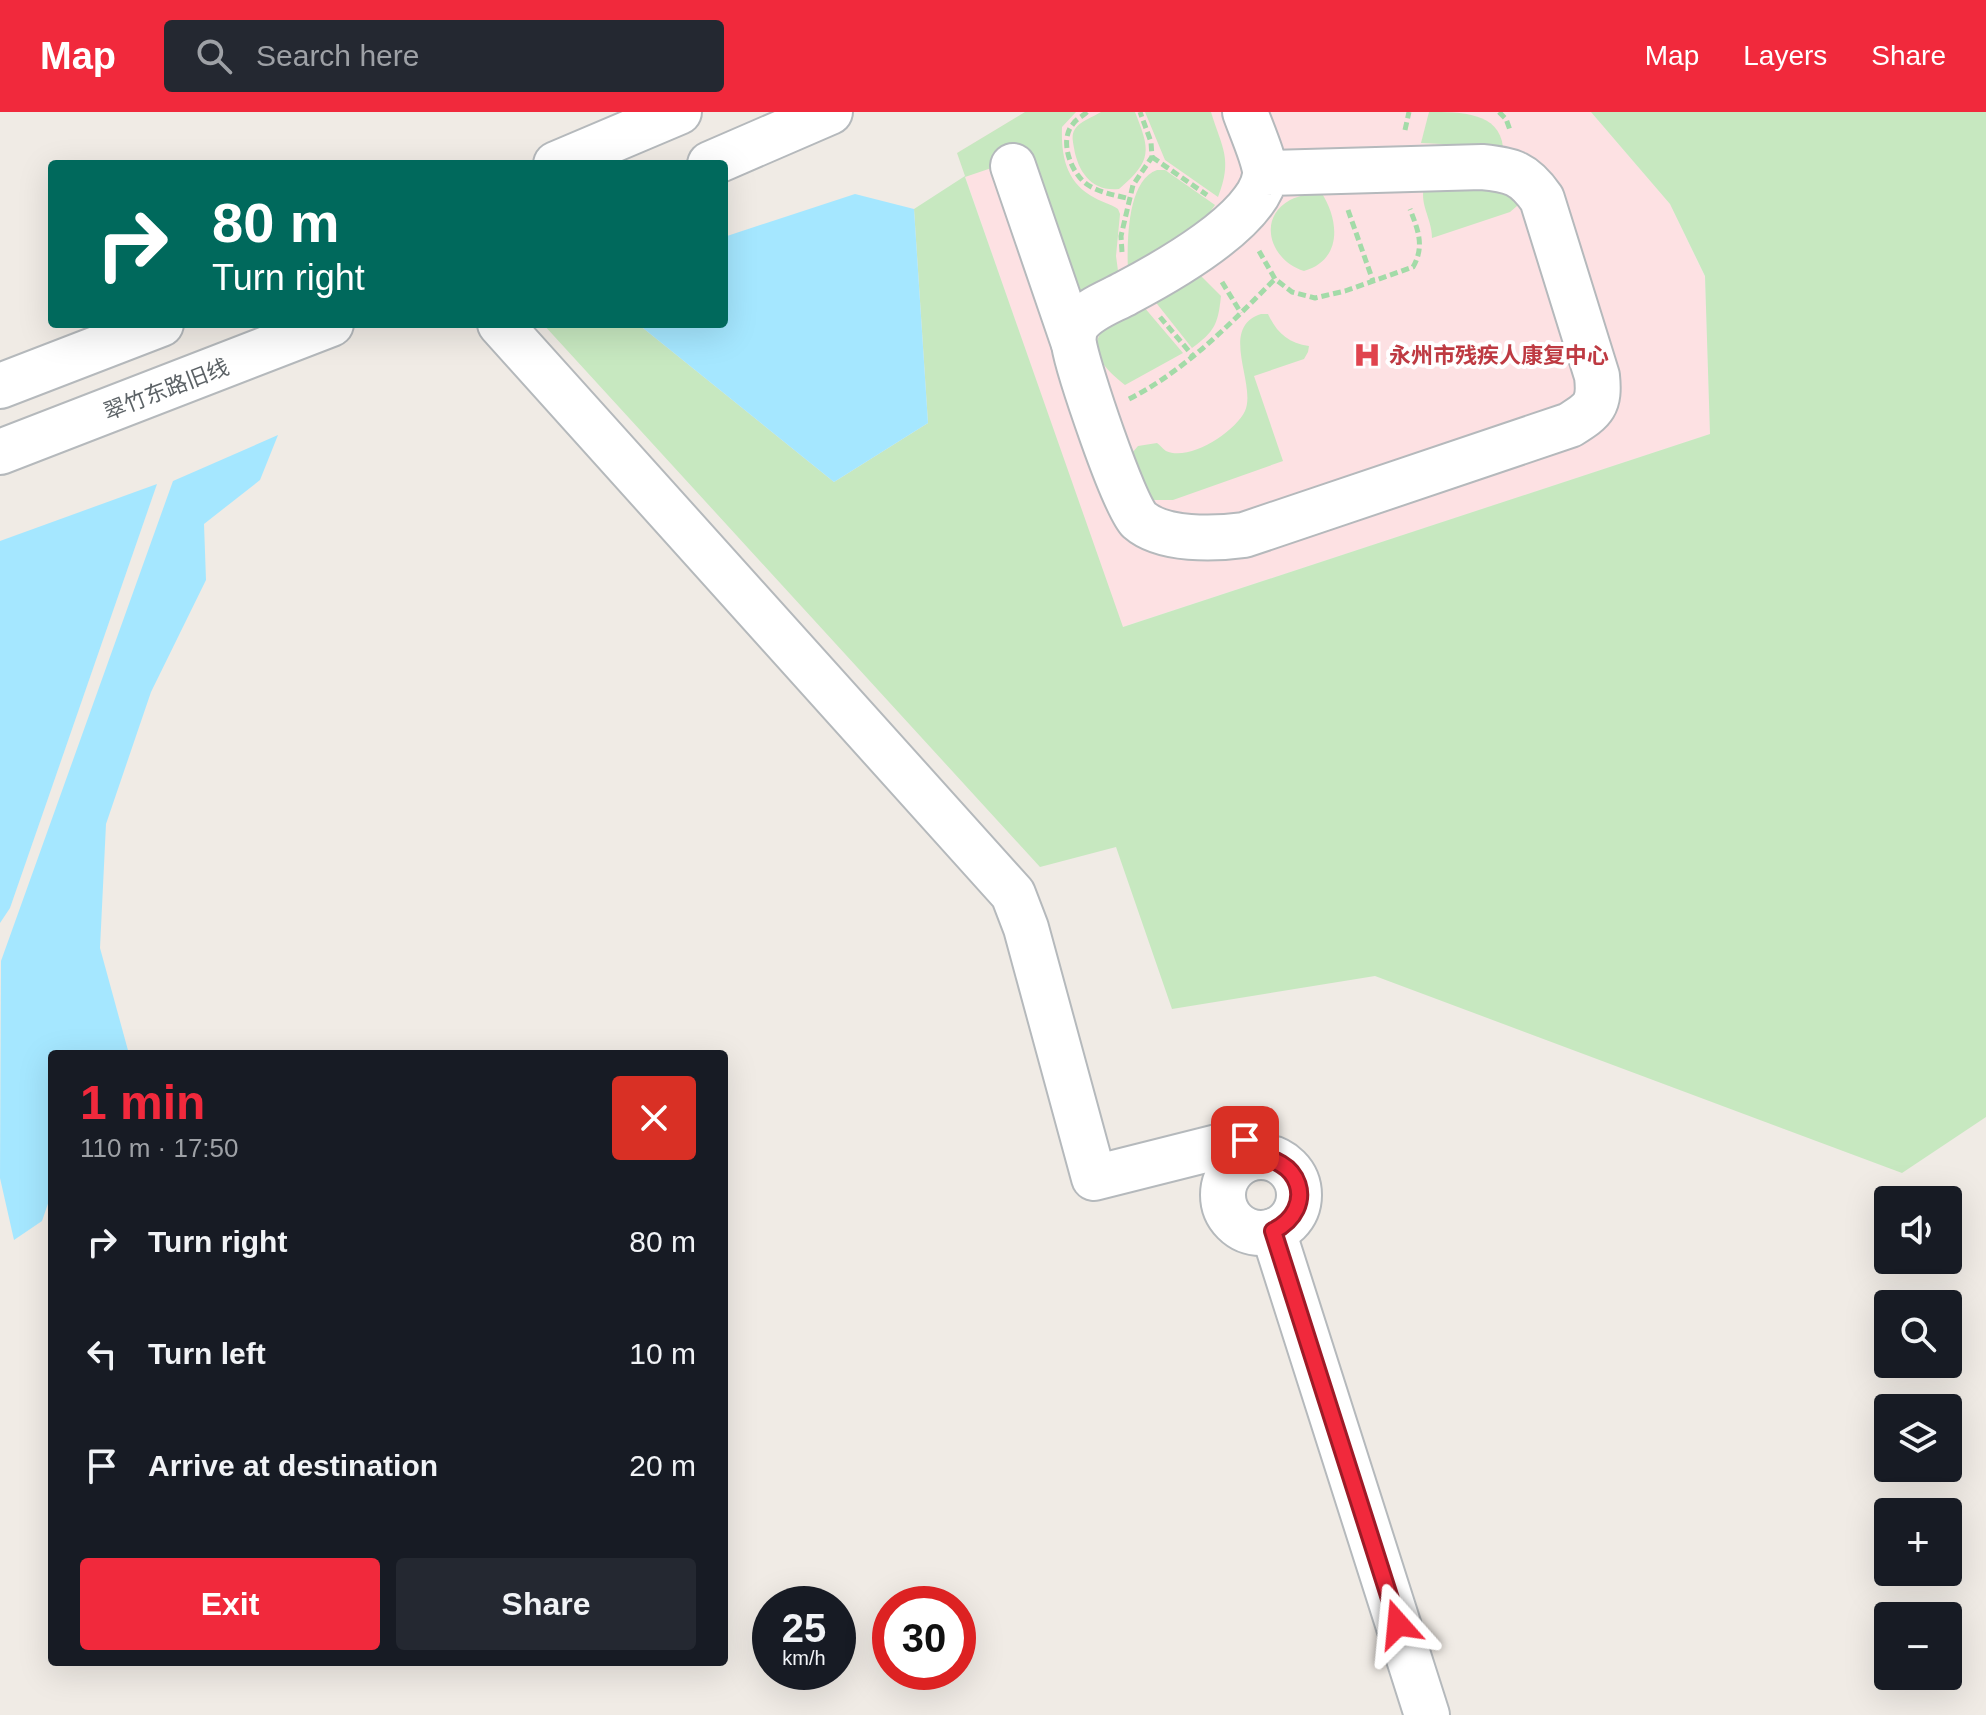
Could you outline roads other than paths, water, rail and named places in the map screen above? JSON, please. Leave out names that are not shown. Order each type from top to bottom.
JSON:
[{"type":"street","points":[[565,160],[679,112]]},
{"type":"street","points":[[719,160],[830,112]]},
{"type":"street","points":[[1073,341],[1076,326],[1090,312],[1136,288],[1200,247],[1238,219],[1257,200],[1266,173],[1245,112]]},
{"type":"street","points":[[1013,166],[1125,497],[1139,520],[1163,532],[1213,540],[1244,535],[1570,425],[1588,413],[1599,396],[1597,376],[1542,199],[1531,182],[1510,170],[1482,167],[1266,173]]},
{"type":"street","points":[[0,386],[151,328]]},
{"type":"street","name":"翠竹东路旧线","points":[[0,452],[321,328]]},
{"type":"street","points":[[504,328],[1013,894],[1026,928],[1094,1178],[1245,1140],[1250,1158],[1275,1160],[1287,1166],[1299,1188],[1295,1214],[1273,1231],[1427,1715]]},
{"type":"water","points":[[855,194],[914,209],[928,423],[834,482],[643,328],[728,328],[728,236]]},
{"type":"water","points":[[278,435],[260,480],[204,524],[206,580],[151,692],[106,824],[100,948],[128,1050],[48,1050],[48,1204],[42,1221],[14,1240],[0,1178],[1,961],[173,481]]},
{"type":"water","points":[[157,484],[10,908],[0,923],[0,541]]},
{"type":"place","name":"永州市残疾人康复中心","points":[[1367,355]]}]
